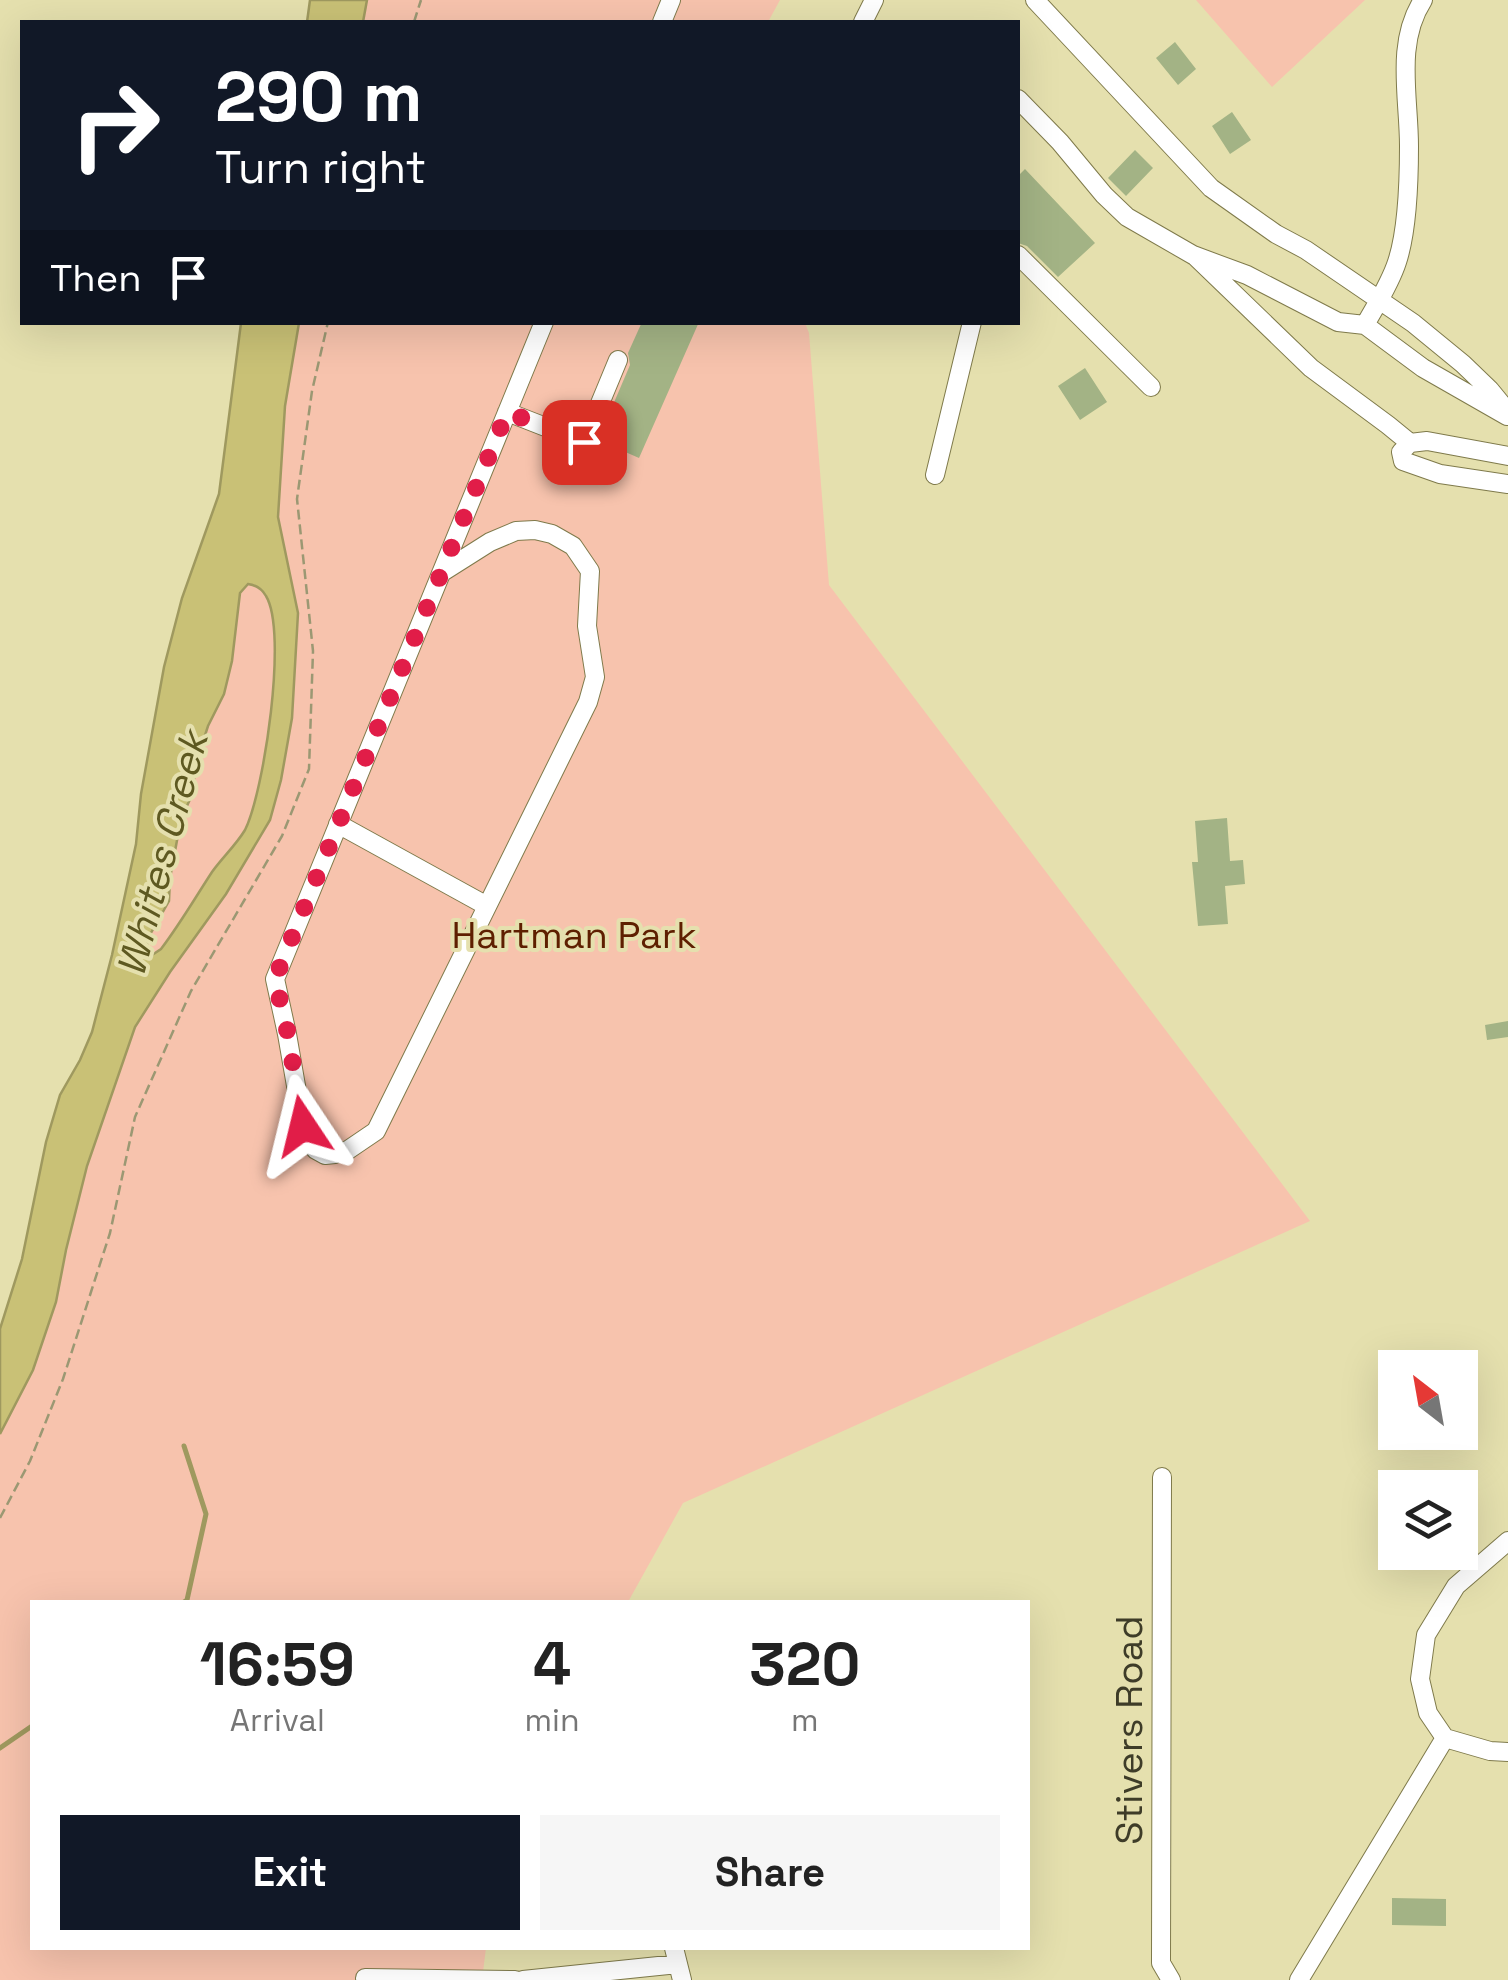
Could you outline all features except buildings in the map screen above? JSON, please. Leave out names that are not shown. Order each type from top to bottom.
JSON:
[{"type":"street","points":[[1034,0],[1211,188],[1276,234],[1380,298],[1463,364],[1508,414]]},
{"type":"street","points":[[1364,325],[1398,262],[1409,145],[1406,45],[1422,0]]},
{"type":"street","points":[[1020,101],[1127,218],[1194,255],[1247,275],[1338,322],[1364,325],[1423,368],[1508,414]]},
{"type":"street","points":[[1194,255],[1311,368],[1410,443]]},
{"type":"street","points":[[1020,256],[1151,387]]},
{"type":"street","points":[[440,573],[516,531],[552,534],[573,546],[590,572],[587,626],[595,677],[588,702],[376,1131],[348,1150],[325,1154],[308,1141],[303,1126],[275,979],[440,573],[543,325]]},
{"type":"street","points":[[935,475],[971,325]]},
{"type":"street","points":[[507,412],[584,442],[618,360]]},
{"type":"street","points":[[1508,456],[1426,441],[1410,443],[1402,452],[1403,461],[1440,474],[1508,484]]},
{"type":"street","points":[[338,824],[487,906]]},
{"type":"street","name":"Stivers Road","points":[[1162,1478],[1161,1963],[1171,1980]]},
{"type":"street","points":[[1508,1540],[1456,1586],[1426,1636],[1420,1679],[1428,1713],[1445,1738],[1508,1752]]},
{"type":"street","points":[[1299,1980],[1445,1738]]},
{"type":"street","points":[[523,1980],[678,1964]]},
{"type":"street","points":[[366,1978],[515,1980]]},
{"type":"path","points":[[0,1518],[30,1460],[63,1379],[110,1233],[135,1117],[191,991],[282,836],[310,769],[314,651],[297,499],[312,391],[327,325]]},
{"type":"green space","points":[[326,0],[780,0],[769,20],[322,20]]},
{"type":"green space","points":[[1196,0],[1365,0],[1272,87]]},
{"type":"green space","name":"Hartman Park","points":[[271,325],[806,325],[829,585],[1310,1221],[683,1503],[629,1600],[30,1600],[30,1950],[486,1950],[482,1980],[0,1980],[0,1434],[33,1370],[56,1302]]},
{"type":"water","points":[[310,0],[367,0],[363,20],[307,20]]},
{"type":"water","name":"Whites Creek","points":[[241,325],[299,325],[285,406],[278,517],[298,613],[292,718],[281,780],[270,820],[226,894],[135,1027],[87,1166],[56,1302],[33,1370],[0,1434],[0,1329],[22,1259],[46,1142],[60,1095],[92,1032],[112,955],[136,844],[164,667],[182,598],[219,494]],"holes":[[[248,584],[261,589],[272,615],[274,676],[266,749],[252,811],[241,836],[161,949],[152,955],[147,940],[169,901],[181,819],[192,795],[196,763],[224,694],[232,661],[240,593]]]},
{"type":"waterway","points":[[184,1446],[206,1514],[187,1600]]},
{"type":"waterway","points":[[0,1748],[30,1727]]},
{"type":"route","points":[[303,1126],[275,979],[440,573],[507,412],[584,442]]}]
